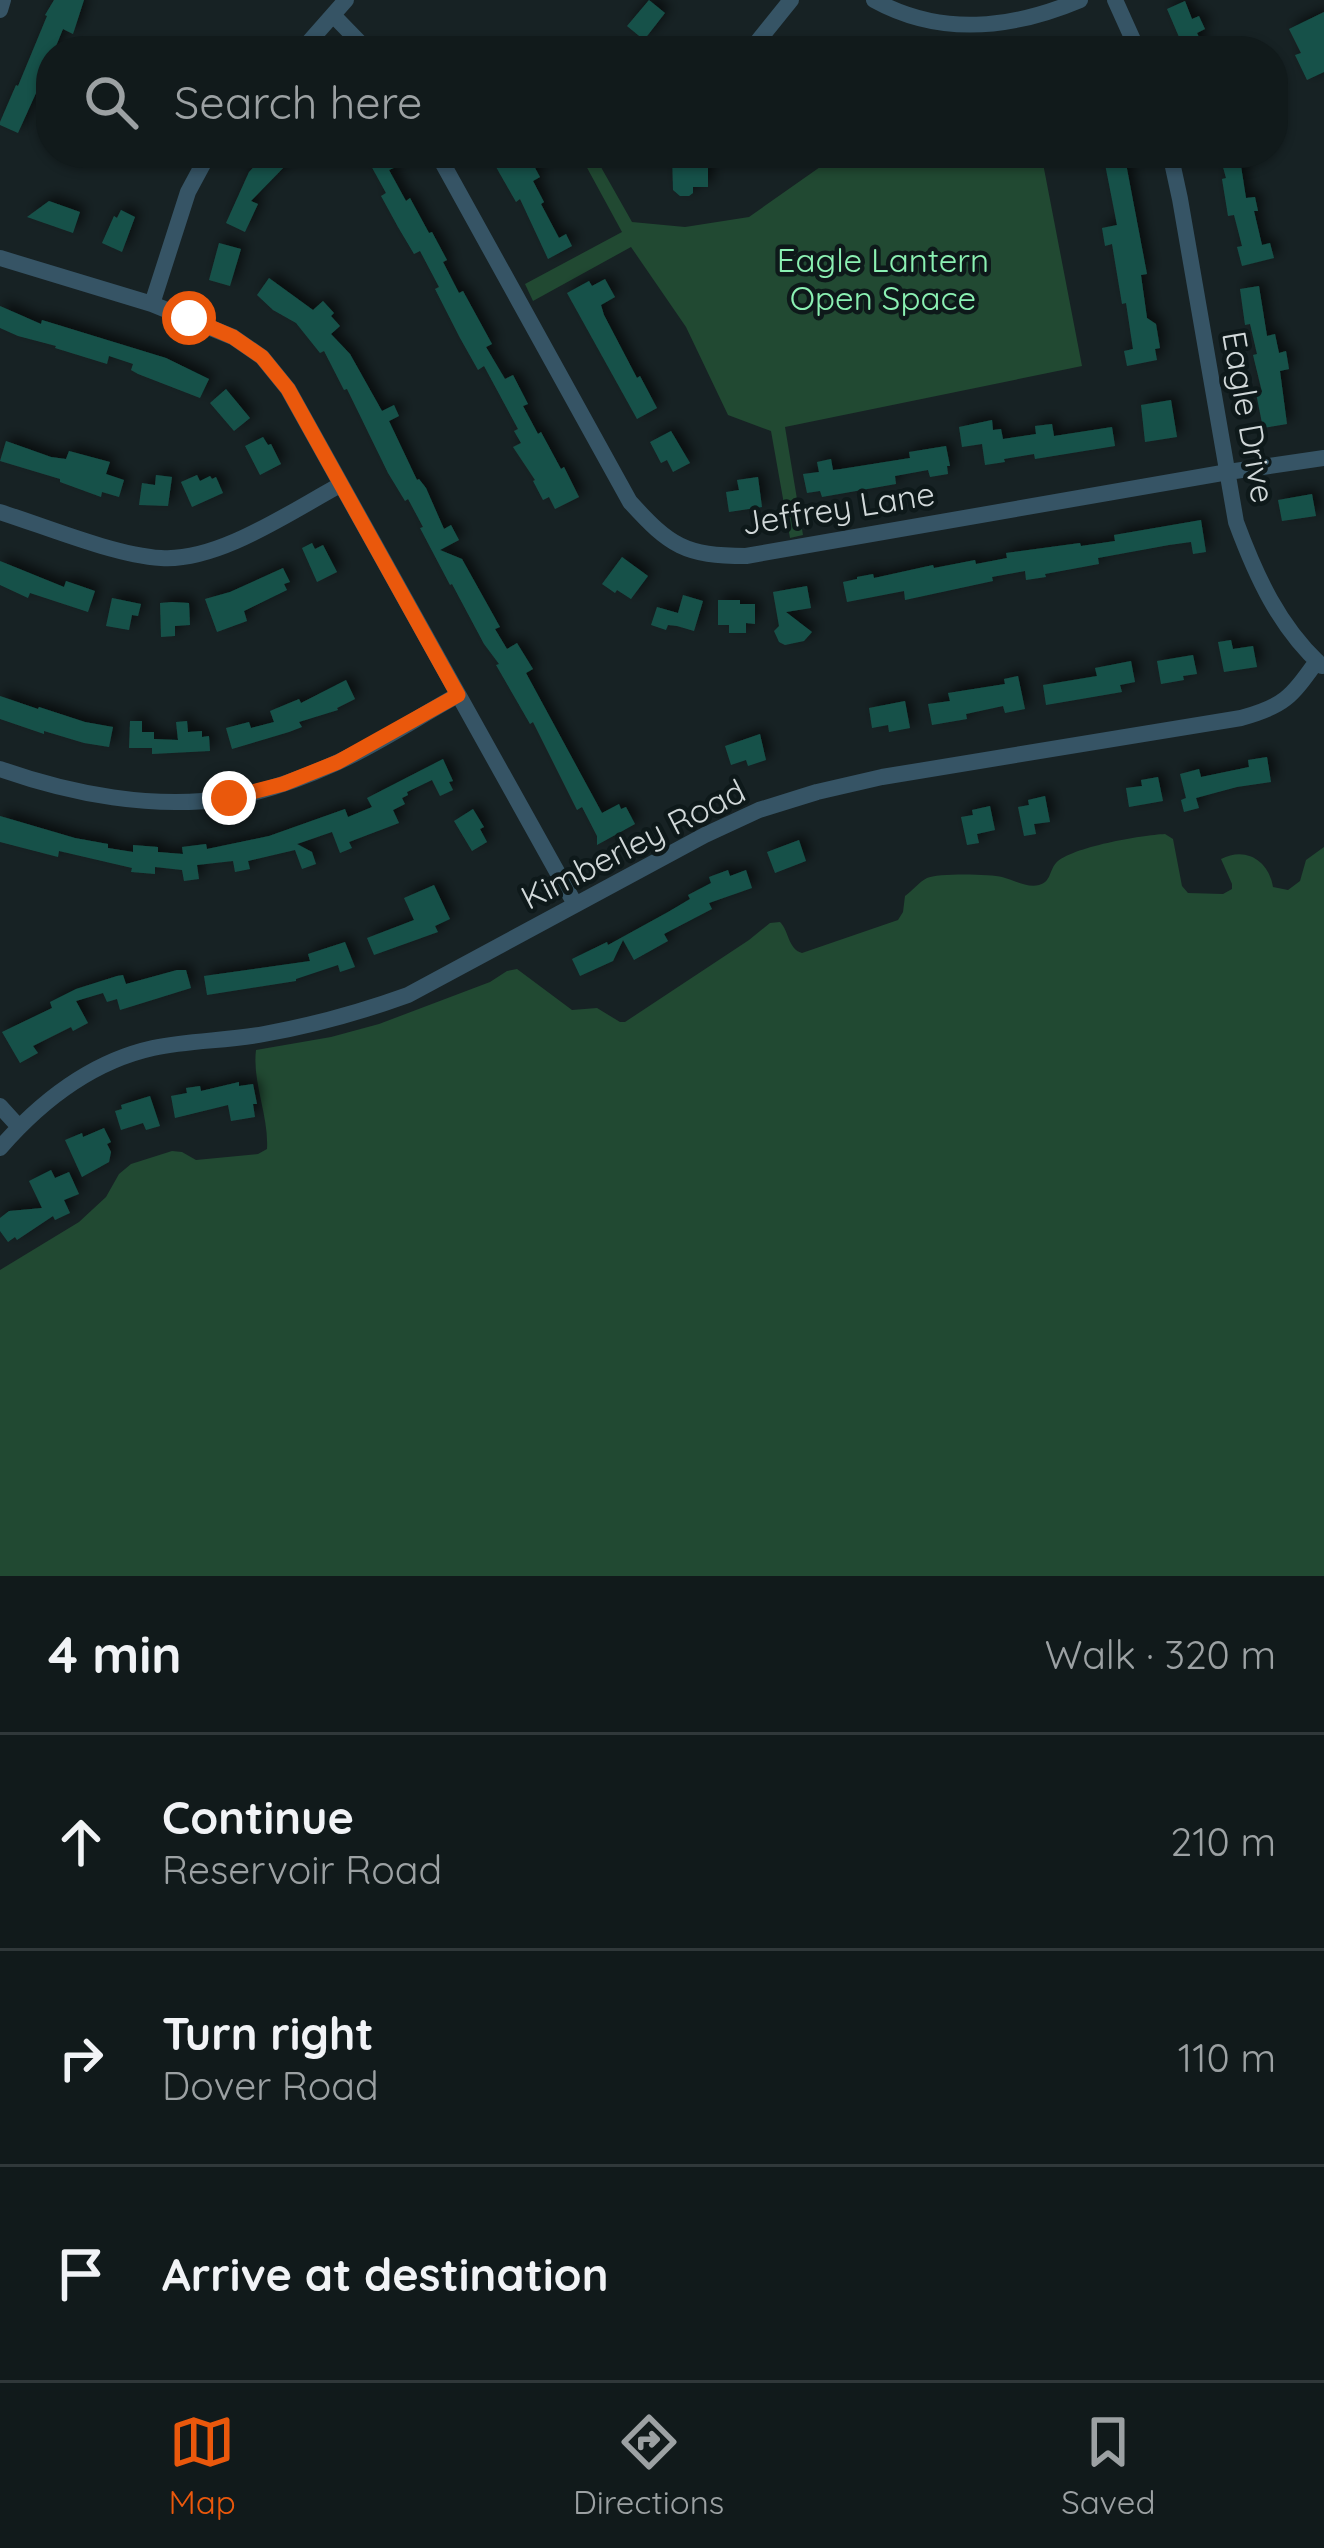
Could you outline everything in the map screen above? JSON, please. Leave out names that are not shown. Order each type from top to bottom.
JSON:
[{"type":"street","points":[[0,10],[3,0]]},
{"type":"street","points":[[314,36],[346,0]]},
{"type":"street","points":[[762,36],[790,0]]},
{"type":"street","points":[[874,0],[932,21],[981,27],[1024,20],[1080,0]]},
{"type":"street","points":[[1114,0],[1131,36]]},
{"type":"street","points":[[333,15],[353,36]]},
{"type":"street","points":[[152,304],[200,168]]},
{"type":"street","name":"Jeffrey Lane","points":[[445,168],[630,502],[656,530],[683,549],[710,556],[746,556],[1324,458]]},
{"type":"street","name":"Eagle Drive","points":[[1173,168],[1236,522],[1254,571],[1278,615],[1320,664]]},
{"type":"street","points":[[0,258],[152,304],[233,337],[262,357],[288,389],[575,904]]},
{"type":"street","points":[[0,512],[164,559],[202,554],[236,540],[340,485]]},
{"type":"street","name":"Kimberley Road","points":[[0,1148],[50,1097],[107,1064],[150,1048],[258,1036],[357,1013],[408,995],[759,810],[882,777],[1241,718],[1273,709],[1320,664]]},
{"type":"street","points":[[0,770],[106,796],[160,801],[229,798],[283,784],[338,762],[458,695]]},
{"type":"street","points":[[0,1106],[19,1126]]},
{"type":"green space","name":"Eagle Lantern Open Space","points":[[587,168],[601,168],[632,222],[685,227],[749,217],[819,168],[1044,168],[1082,366],[785,427],[803,535],[790,538],[771,431],[728,415],[686,327],[631,247],[533,301],[525,284],[622,232]]},
{"type":"green space","points":[[1165,834],[1173,839],[1182,886],[1188,893],[1223,894],[1232,889],[1221,859],[1239,854],[1261,863],[1273,887],[1288,890],[1300,881],[1306,860],[1324,847],[1324,1576],[0,1576],[0,1270],[79,1222],[131,1164],[172,1151],[196,1160],[267,1149],[256,1050],[379,1024],[517,969],[572,1010],[597,1008],[625,1022],[770,923],[780,922],[794,948],[802,953],[898,920],[905,896],[927,878],[987,875],[1039,885],[1056,863],[1076,852]]},
{"type":"building","points":[[54,0],[84,0],[73,34],[63,29],[60,36],[39,36]]},
{"type":"building","points":[[649,0],[665,13],[647,36],[627,26]]},
{"type":"building","points":[[1185,1],[1192,19],[1199,16],[1205,29],[1198,36],[1179,36],[1167,9]]},
{"type":"building","points":[[1324,12],[1324,72],[1307,80],[1289,29]]},
{"type":"building","points":[[36,43],[36,93],[18,133],[0,122]]},
{"type":"building","points":[[283,168],[251,201],[258,204],[245,232],[226,223],[249,172]]},
{"type":"building","points":[[372,168],[394,168],[389,170],[406,201],[410,198],[432,232],[459,293],[463,291],[492,344],[486,347],[505,379],[513,375],[538,434],[564,467],[579,497],[555,509],[549,497],[543,500],[513,447],[521,443],[514,431],[518,429],[484,366],[478,370],[460,338],[420,251],[414,254],[381,196],[386,193]]},
{"type":"building","points":[[497,168],[535,168],[540,177],[533,181],[541,204],[559,238],[566,234],[572,246],[548,259],[520,199],[516,202]]},
{"type":"building","points":[[672,168],[708,168],[708,187],[693,187],[689,196],[673,190]]},
{"type":"building","points":[[1106,168],[1127,168],[1147,274],[1141,275],[1147,318],[1156,324],[1160,348],[1155,349],[1157,360],[1127,366],[1124,351],[1133,349],[1126,303],[1122,304],[1112,244],[1105,246],[1102,228],[1117,225]]},
{"type":"building","points":[[1223,168],[1241,168],[1246,198],[1255,197],[1262,245],[1270,243],[1274,258],[1242,266],[1234,215],[1228,216],[1222,179],[1226,178]]},
{"type":"building","points":[[49,201],[80,212],[73,233],[27,217]]},
{"type":"building","points":[[121,210],[135,217],[122,252],[102,243]]},
{"type":"building","points":[[219,243],[241,249],[230,286],[209,280]]},
{"type":"building","points":[[269,278],[313,310],[323,301],[334,313],[331,316],[340,326],[331,334],[350,354],[382,411],[394,405],[399,416],[389,421],[417,480],[426,488],[444,529],[451,525],[459,540],[440,550],[462,559],[507,649],[517,643],[533,669],[526,673],[602,813],[619,804],[635,824],[597,845],[582,807],[577,810],[533,722],[530,724],[450,585],[408,499],[388,473],[324,351],[320,353],[296,323],[257,295]]},
{"type":"building","points":[[605,279],[615,297],[601,305],[604,315],[657,408],[637,419],[567,293],[589,281],[592,286]]},
{"type":"building","points":[[1259,286],[1267,336],[1275,334],[1279,353],[1286,351],[1289,369],[1280,371],[1287,424],[1263,428],[1256,393],[1262,392],[1253,355],[1257,354],[1250,324],[1245,325],[1240,289]]},
{"type":"building","points":[[0,306],[41,324],[42,320],[166,358],[209,379],[200,398],[138,374],[131,370],[133,364],[109,356],[107,364],[18,336],[0,328]]},
{"type":"building","points":[[226,389],[250,418],[234,431],[210,403]]},
{"type":"building","points":[[1171,400],[1177,437],[1145,442],[1141,405]]},
{"type":"building","points":[[992,420],[993,430],[1001,429],[1003,439],[1036,434],[1035,426],[1052,424],[1054,436],[1112,427],[1115,446],[1035,459],[1034,454],[985,465],[982,444],[962,447],[959,427]]},
{"type":"building","points":[[671,431],[690,463],[673,472],[667,460],[661,463],[650,442]]},
{"type":"building","points":[[263,437],[281,464],[260,475],[245,446]]},
{"type":"building","points":[[6,441],[51,457],[66,459],[69,451],[110,462],[106,474],[124,480],[119,497],[102,492],[101,497],[0,461]]},
{"type":"building","points":[[946,446],[948,474],[930,477],[928,470],[895,476],[896,484],[822,497],[820,491],[807,493],[803,474],[819,472],[817,462],[831,459],[833,470],[910,458],[909,452]]},
{"type":"building","points":[[156,475],[172,477],[168,506],[139,505],[142,483],[155,485]]},
{"type":"building","points":[[197,475],[200,481],[216,477],[223,493],[192,507],[181,482]]},
{"type":"building","points":[[758,477],[762,507],[729,512],[726,492],[739,490],[737,480]]},
{"type":"building","points":[[1312,494],[1316,516],[1282,521],[1278,500]]},
{"type":"building","points":[[1201,520],[1206,552],[1193,554],[1191,542],[1169,545],[1098,558],[1099,564],[1046,577],[1026,580],[1025,571],[905,600],[904,591],[847,602],[843,582],[857,577],[1115,541],[1114,535]]},
{"type":"building","points":[[312,543],[315,549],[323,545],[337,572],[317,582],[302,548]]},
{"type":"building","points":[[622,557],[648,576],[631,599],[602,584]]},
{"type":"building","points":[[0,561],[64,587],[66,581],[95,591],[88,612],[30,593],[28,598],[0,585]]},
{"type":"building","points":[[283,568],[290,582],[284,584],[287,590],[244,611],[247,621],[217,632],[205,599]]},
{"type":"building","points":[[807,586],[811,608],[786,612],[812,632],[804,641],[785,645],[774,631],[779,626],[773,592]]},
{"type":"building","points":[[683,595],[703,601],[694,631],[651,625],[657,607],[678,613]]},
{"type":"building","points":[[112,598],[141,604],[129,630],[106,626]]},
{"type":"building","points":[[718,600],[755,604],[755,624],[746,623],[746,633],[729,633],[729,625],[718,625]]},
{"type":"building","points":[[160,603],[189,603],[190,625],[175,626],[175,636],[161,637]]},
{"type":"building","points":[[1231,640],[1233,649],[1253,646],[1257,667],[1224,672],[1218,642]]},
{"type":"building","points":[[1193,655],[1197,674],[1161,684],[1157,661]]},
{"type":"building","points":[[1131,661],[1135,682],[1120,685],[1122,692],[1046,705],[1043,685],[1097,676],[1095,668]]},
{"type":"building","points":[[1018,676],[1025,709],[1005,713],[1003,706],[932,725],[928,704],[950,701],[948,693],[1005,684],[1004,679]]},
{"type":"building","points":[[346,680],[355,699],[338,710],[299,722],[302,727],[289,732],[232,749],[226,728],[274,722],[270,711],[299,699],[301,703]]},
{"type":"building","points":[[0,696],[113,727],[109,747],[0,719]]},
{"type":"building","points":[[905,701],[910,728],[889,732],[888,725],[872,728],[869,708]]},
{"type":"building","points":[[130,721],[142,721],[142,732],[154,732],[154,739],[178,740],[176,722],[187,721],[188,732],[202,731],[202,737],[209,736],[210,751],[152,754],[152,748],[129,748]]},
{"type":"building","points":[[760,734],[766,760],[731,765],[725,746]]},
{"type":"building","points":[[1267,757],[1271,782],[1196,798],[1199,808],[1184,812],[1180,774],[1199,769],[1201,777],[1249,767],[1248,760]]},
{"type":"building","points":[[443,759],[453,790],[440,796],[432,780],[407,792],[402,798],[405,804],[393,810],[399,823],[349,842],[352,848],[340,853],[332,832],[297,844],[312,852],[316,864],[302,869],[295,850],[248,861],[250,869],[235,872],[233,861],[197,865],[199,879],[184,881],[182,870],[155,867],[155,874],[131,872],[132,868],[59,851],[58,857],[0,842],[0,816],[108,844],[108,848],[133,852],[133,845],[158,847],[158,852],[183,854],[182,847],[206,844],[207,849],[269,836],[345,809],[348,817],[372,807],[367,798]]},
{"type":"building","points":[[1158,777],[1163,801],[1129,807],[1126,788]]},
{"type":"building","points":[[1045,796],[1050,822],[1034,824],[1036,834],[1024,836],[1018,807]]},
{"type":"building","points":[[990,806],[995,830],[977,834],[979,843],[967,845],[961,817]]},
{"type":"building","points":[[473,809],[487,842],[472,851],[454,821]]},
{"type":"building","points":[[799,840],[806,861],[775,873],[767,852]]},
{"type":"building","points":[[728,870],[730,876],[746,870],[752,888],[709,903],[712,909],[664,934],[668,941],[634,960],[623,940],[613,961],[580,976],[572,959],[668,912],[711,883],[709,877]]},
{"type":"building","points":[[434,885],[450,919],[435,926],[438,932],[374,955],[367,938],[414,920],[404,898]]},
{"type":"building","points":[[345,942],[355,967],[340,972],[338,965],[296,981],[207,995],[204,976],[310,961],[308,954]]},
{"type":"building","points":[[186,970],[191,988],[120,1010],[117,999],[107,1002],[103,993],[76,1001],[88,1023],[33,1046],[38,1053],[20,1063],[2,1032],[52,1008],[50,1002],[76,989],[117,976],[123,975],[126,984]]},
{"type":"building","points":[[239,1082],[239,1086],[253,1084],[255,1117],[231,1121],[228,1105],[175,1118],[171,1096],[187,1093],[186,1088],[200,1086],[201,1091]]},
{"type":"building","points":[[150,1096],[160,1126],[146,1130],[143,1123],[121,1130],[115,1111]]},
{"type":"building","points":[[104,1128],[111,1142],[107,1144],[109,1162],[82,1177],[65,1140]]},
{"type":"building","points":[[51,1170],[55,1178],[69,1172],[79,1194],[64,1200],[70,1213],[55,1220],[53,1216],[8,1242],[0,1231],[0,1218],[9,1211],[42,1208],[29,1181]]},
{"type":"route","points":[[189,318],[233,337],[262,357],[288,389],[458,695],[338,762],[283,784],[229,798]]}]
